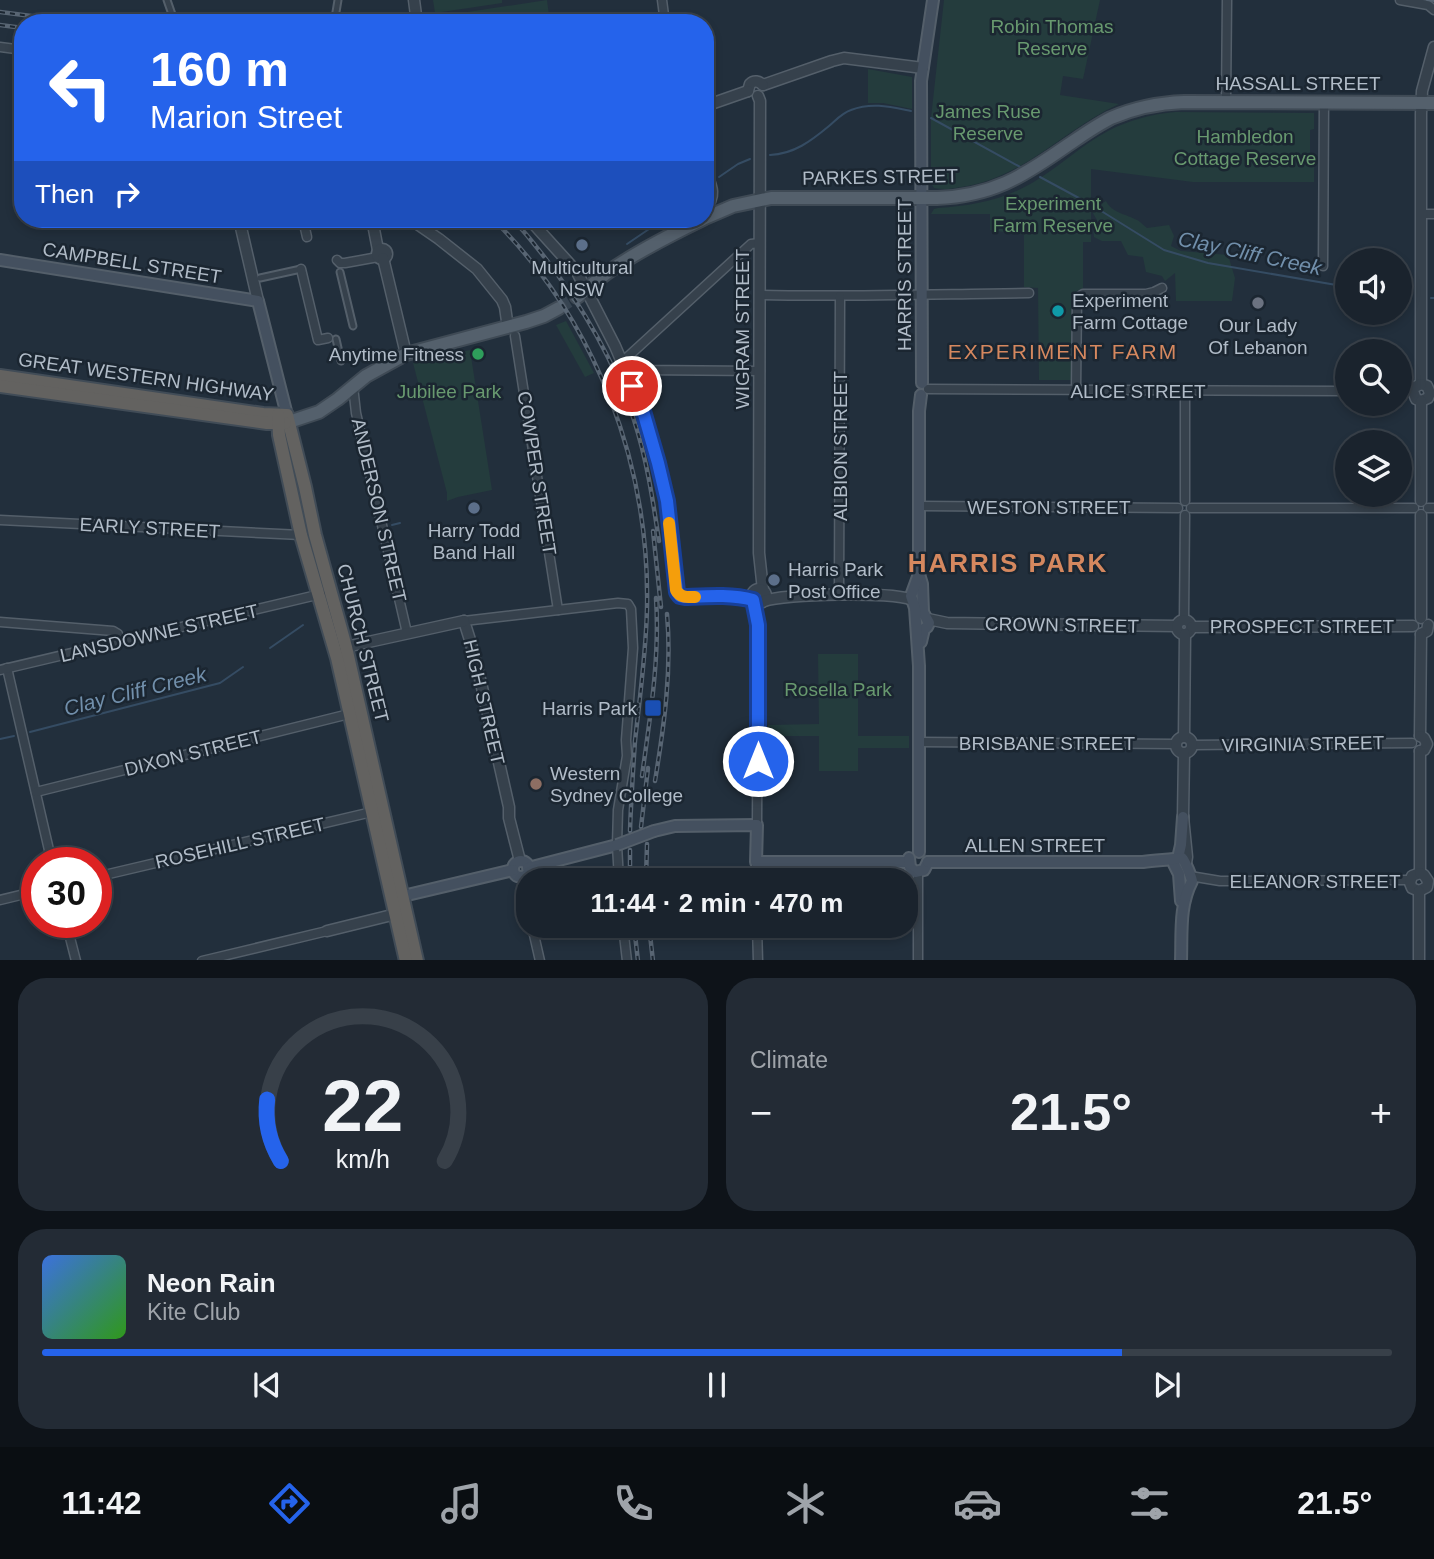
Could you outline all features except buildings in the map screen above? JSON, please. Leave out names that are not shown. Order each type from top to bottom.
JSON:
[{"type":"highway","name":"GREAT WESTERN HIGHWAY","points":[[0,376],[280,420]]},
{"type":"highway","name":"GREAT WESTERN HIGHWAY","points":[[0,386],[280,420]]},
{"type":"highway","name":"CHURCH STREET","points":[[280,420],[279,435],[301,535],[325,593],[341,648],[398,910],[406,960]]},
{"type":"highway","name":"CHURCH STREET","points":[[280,420],[305,487],[325,593]]},
{"type":"highway","name":"CHURCH STREET","points":[[341,648],[349,714],[377,811]]},
{"type":"highway","name":"CHURCH STREET","points":[[398,910],[417,960]]},
{"type":"main road","name":"HARRIS STREET","points":[[915,595],[919,574],[919,411],[924,389],[921,81],[933,0]]},
{"type":"main road","name":"HASSALL STREET","points":[[1161,104],[1428,103]]},
{"type":"main road","name":"PARKES STREET","points":[[714,214],[733,206],[771,198],[948,197],[992,189],[1023,176],[1111,118],[1137,108],[1161,104]]},
{"type":"main road","name":"PARKES STREET","points":[[581,293],[610,271],[684,228]]},
{"type":"main road","name":"CAMPBELL STREET","points":[[0,260],[258,301]]},
{"type":"main road","name":"CHURCH STREET","points":[[258,301],[267,337],[266,353],[280,420]]},
{"type":"main road","points":[[280,420],[315,407],[372,363],[394,355],[512,332],[559,308]]},
{"type":"main road","points":[[280,420],[312,415],[374,371],[406,354]]},
{"type":"main road","points":[[915,595],[923,612],[919,666],[919,852]]},
{"type":"main road","points":[[1181,960],[1182,907],[1187,883],[1179,874],[1183,817]]},
{"type":"main road","points":[[525,868],[617,845],[667,827],[757,825]]},
{"type":"main road","name":"WIGRAM STREET","points":[[757,825],[757,862]]},
{"type":"main road","points":[[911,868],[908,862],[911,855],[919,852],[924,854],[928,862],[924,870],[918,872]]},
{"type":"main road","points":[[757,862],[908,862]]},
{"type":"main road","name":"ALLEN STREET","points":[[928,862],[1179,862]]},
{"type":"main road","points":[[398,910],[516,871]]},
{"type":"street","points":[[1226,102],[1227,0]]},
{"type":"street","points":[[1400,0],[1428,5],[1434,10]]},
{"type":"street","points":[[1421,384],[1421,214],[1428,103],[1422,91],[1434,47]]},
{"type":"street","points":[[763,85],[844,58],[923,68]]},
{"type":"street","points":[[751,82],[763,85],[764,91],[758,96],[753,96],[748,91],[751,82]]},
{"type":"street","points":[[714,103],[748,91]]},
{"type":"street","name":"WIGRAM STREET","points":[[757,825],[760,371],[758,96]]},
{"type":"street","points":[[1324,102],[1324,266]]},
{"type":"street","points":[[1421,214],[1434,215]]},
{"type":"street","name":"CHURCH STREET","points":[[241,228],[258,301]]},
{"type":"street","points":[[305,228],[307,236]]},
{"type":"street","points":[[375,228],[406,354]]},
{"type":"street","points":[[422,228],[477,269],[502,300],[512,332]]},
{"type":"street","points":[[537,228],[577,272],[581,293],[622,362],[643,411],[667,501],[675,588],[678,594],[685,597],[775,598],[915,595]]},
{"type":"street","points":[[668,236],[676,228]]},
{"type":"street","points":[[622,362],[751,244],[760,243]]},
{"type":"street","points":[[260,278],[301,269],[318,340],[332,339],[341,361]]},
{"type":"street","points":[[340,272],[353,326]]},
{"type":"street","points":[[1076,390],[1077,298],[1083,294],[1146,294],[1161,288]]},
{"type":"street","points":[[760,295],[1029,293]]},
{"type":"street","name":"ALBION STREET","points":[[839,595],[840,296]]},
{"type":"street","name":"COWPER STREET","points":[[512,332],[558,610]]},
{"type":"street","points":[[622,362],[639,370],[760,371]]},
{"type":"street","points":[[1421,384],[1427,386],[1432,393],[1426,400],[1421,401],[1414,397],[1413,391],[1421,384]]},
{"type":"street","name":"ANDERSON STREET","points":[[353,386],[356,413],[407,634]]},
{"type":"street","name":"ALICE STREET","points":[[924,389],[1335,391]]},
{"type":"street","points":[[1185,391],[1190,512],[1185,515]]},
{"type":"street","points":[[338,399],[350,404],[356,413]]},
{"type":"street","points":[[1419,873],[1423,744],[1417,630],[1427,631],[1428,623],[1421,401]]},
{"type":"street","points":[[1185,515],[1179,512],[1181,502],[1188,505],[1423,508]]},
{"type":"street","name":"WESTON STREET","points":[[920,506],[1178,508]]},
{"type":"street","points":[[1184,753],[1177,749],[1180,740],[1184,627],[1185,515]]},
{"type":"street","name":"EARLY STREET","points":[[0,520],[301,535]]},
{"type":"street","name":"LANSDOWNE STREET","points":[[3,669],[325,593]]},
{"type":"street","points":[[341,648],[464,621],[628,604],[632,612],[633,648],[626,731],[627,755],[619,801],[618,868]]},
{"type":"street","name":"HIGH STREET","points":[[464,621],[465,641],[503,808],[509,818],[521,868]]},
{"type":"street","points":[[0,622],[113,631],[118,634],[120,642]]},
{"type":"street","name":"CROWN STREET","points":[[923,625],[947,623],[1184,627]]},
{"type":"street","name":"PROSPECT STREET","points":[[1184,627],[1417,630]]},
{"type":"street","points":[[3,669],[48,847]]},
{"type":"street","name":"DIXON STREET","points":[[36,792],[349,714]]},
{"type":"street","points":[[1180,740],[1191,740],[1193,746],[1184,753]]},
{"type":"street","name":"BRISBANE STREET","points":[[919,742],[1180,740]]},
{"type":"street","name":"VIRGINIA STREET","points":[[1193,746],[1423,744]]},
{"type":"street","points":[[1183,817],[1184,753]]},
{"type":"street","name":"ROSEHILL STREET","points":[[112,873],[377,811]]},
{"type":"street","name":"WIGRAM STREET","points":[[757,862],[757,868]]},
{"type":"street","points":[[1419,873],[1431,881],[1425,889],[1419,891],[1412,888],[1410,880],[1419,873]]},
{"type":"street","name":"ELEANOR STREET","points":[[1187,883],[1410,880]]},
{"type":"street","points":[[1419,891],[1419,960]]},
{"type":"street","points":[[0,900],[21,895]]},
{"type":"street","points":[[206,960],[327,931],[398,910]]},
{"type":"street","points":[[70,938],[76,960]]},
{"type":"street","points":[[535,938],[540,960]]},
{"type":"street","points":[[624,938],[627,960]]},
{"type":"street","points":[[757,938],[758,960]]},
{"type":"street","points":[[918,938],[918,960]]},
{"type":"green space","points":[[433,0],[502,0],[502,3],[435,13]]},
{"type":"green space","points":[[547,0],[549,14],[454,14]]},
{"type":"green space","points":[[944,0],[1100,0],[1083,79],[1063,76],[1060,95],[1119,104],[1004,174],[958,188],[934,188],[931,183],[931,118]]},
{"type":"green space","points":[[868,69],[912,77],[912,109],[868,103]]},
{"type":"green space","name":"Experiment Farm Reserve","points":[[1175,112],[1314,113],[1314,129],[1310,130],[1310,154],[1314,155],[1314,182],[1193,182],[1091,169],[1091,242],[1083,242],[1083,288],[1075,292],[1071,300],[1071,380],[1039,380],[1038,288],[1024,287],[1024,235],[990,230],[990,214],[931,214],[934,209],[975,204],[1010,194],[1042,177],[1108,131],[1141,118]]},
{"type":"green space","points":[[1106,201],[1116,211],[1147,228],[1169,225],[1174,236],[1171,246],[1181,251],[1228,255],[1235,278],[1232,301],[1176,301],[1175,273],[1165,281],[1162,276],[1146,272],[1143,257],[1128,255],[1121,241],[1102,241],[1094,237],[1093,228],[1097,220],[1091,210]]},
{"type":"green space","points":[[566,321],[594,373],[585,377],[556,325]]},
{"type":"green space","name":"Jubilee Park","points":[[470,350],[492,490],[447,501],[413,363]]},
{"type":"green space","name":"Rosella Park","points":[[818,654],[858,654],[858,736],[909,736],[909,748],[858,748],[858,771],[819,771],[819,736],[768,736],[768,725],[819,724]]},
{"type":"waterway","name":"Clay Cliff Creek","points":[[770,155],[802,146],[851,110],[874,106],[911,111]]},
{"type":"waterway","points":[[931,118],[1022,168]]},
{"type":"waterway","name":"Clay Cliff Creek","points":[[719,177],[750,159]]},
{"type":"waterway","name":"Clay Cliff Creek","points":[[1040,177],[1164,250],[1208,263],[1335,285]]},
{"type":"waterway","name":"Clay Cliff Creek","points":[[627,244],[651,228]]},
{"type":"waterway","name":"Clay Cliff Creek","points":[[392,525],[400,523]]},
{"type":"waterway","name":"Clay Cliff Creek","points":[[270,648],[303,625]]},
{"type":"waterway","name":"Clay Cliff Creek","points":[[30,732],[220,683],[243,667]]},
{"type":"waterway","name":"Clay Cliff Creek","points":[[0,739],[14,736]]},
{"type":"tunnel","points":[[559,308],[577,297]]},
{"type":"tram line","points":[[1427,0],[1434,1]]},
{"type":"railway","points":[[0,12],[16,14]]},
{"type":"railway","points":[[0,25],[14,27]]},
{"type":"railway","points":[[501,228],[529,259],[561,303],[588,349],[610,398],[627,449],[639,501],[647,608],[630,831]]},
{"type":"railway","points":[[520,228],[584,314],[624,392],[639,435],[659,541]]},
{"type":"railway","points":[[653,531],[661,607]]},
{"type":"railway","points":[[642,776],[655,665],[656,598]]},
{"type":"railway","points":[[655,781],[668,677],[667,614]]},
{"type":"railway","points":[[641,827],[648,768]]},
{"type":"railway","points":[[646,868],[647,844]]},
{"type":"railway","points":[[630,850],[630,868]]},
{"type":"railway","points":[[635,938],[638,960]]},
{"type":"railway","points":[[650,938],[653,960]]},
{"type":"slow traffic","points":[[669,523],[676,590],[682,596],[695,597]]},
{"type":"place","name":"Multicultural NSW","points":[[582,245]]},
{"type":"place","name":"Our Lady Of Lebanon","points":[[1258,303]]},
{"type":"place","name":"Experiment Farm Cottage","points":[[1058,311]]},
{"type":"place","name":"Anytime Fitness","points":[[478,354]]},
{"type":"place","name":"Harry Todd Band Hall","points":[[474,508]]},
{"type":"place","name":"Harris Park Post Office","points":[[774,580]]},
{"type":"place","name":"Harris Park","points":[[653,708]]},
{"type":"place","name":"Western Sydney College","points":[[536,784]]},
{"type":"district","name":"EXPERIMENT FARM","points":[[1063,351]]},
{"type":"district","name":"HARRIS PARK","points":[[1008,563]]},
{"type":"route","points":[[632,386],[643,411],[667,501],[677,592],[685,597],[745,598],[753,600],[755,605],[758,625],[758,761]]},
{"type":"park label","name":"Robin Thomas Reserve","points":[[1052,37]]},
{"type":"park label","name":"James Ruse Reserve","points":[[988,122]]},
{"type":"park label","name":"Hambledon Cottage Reserve","points":[[1245,147]]}]
